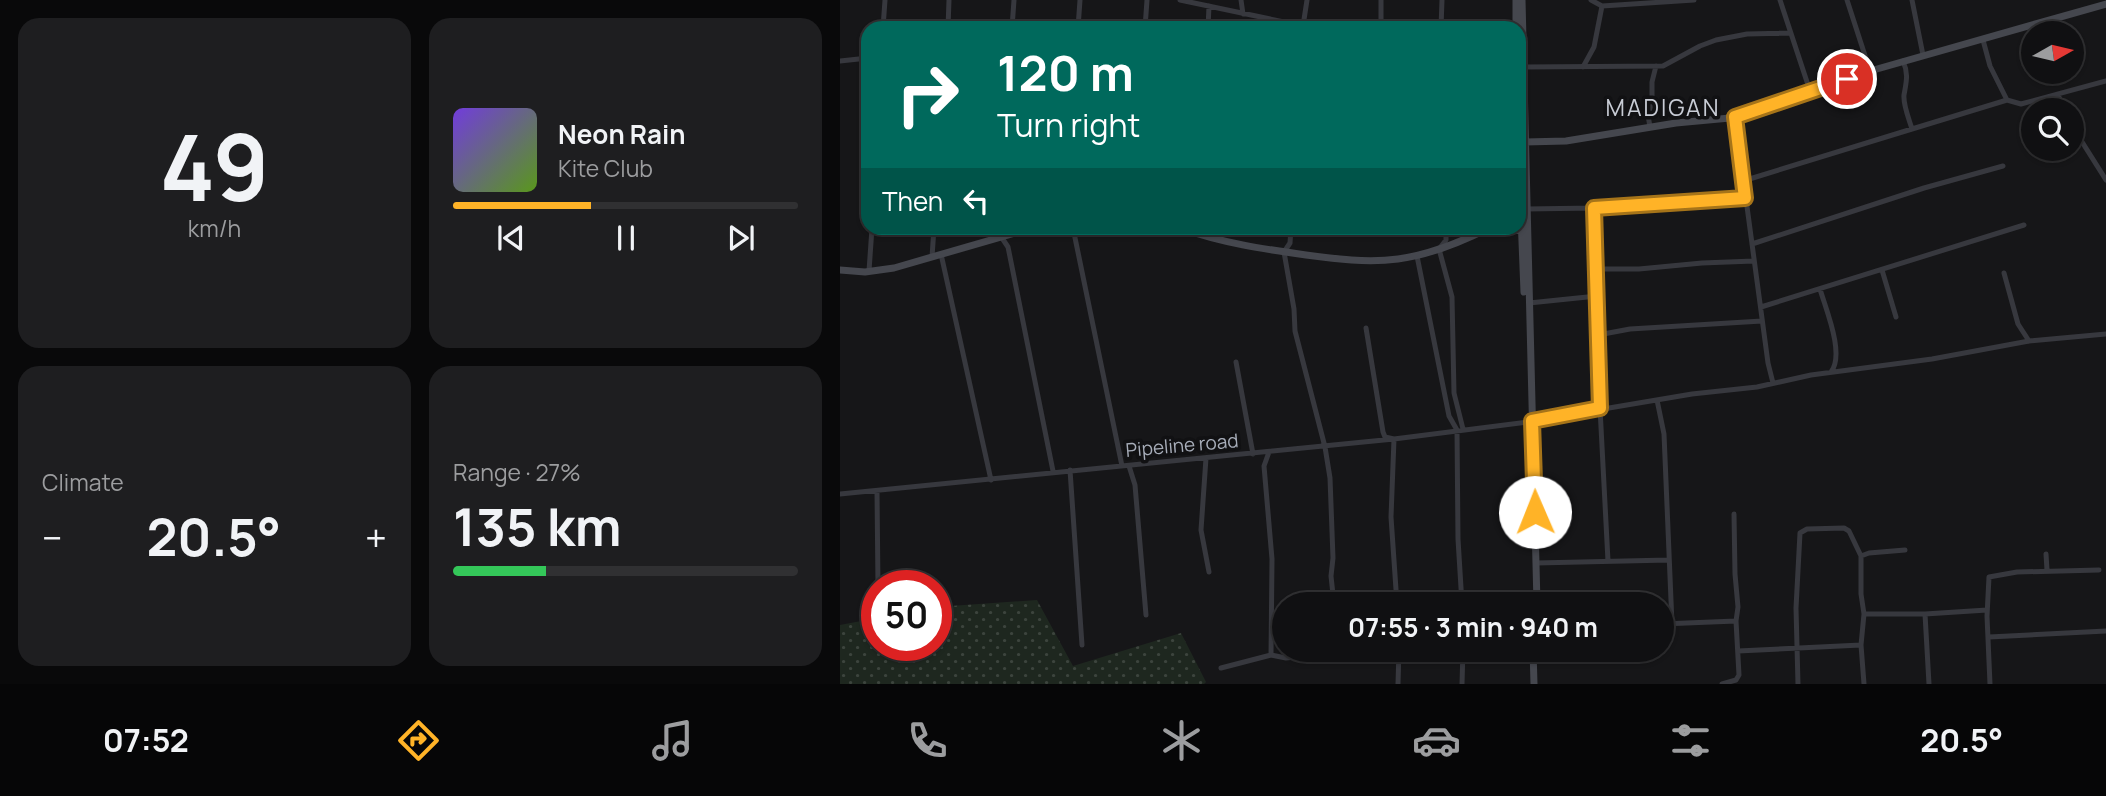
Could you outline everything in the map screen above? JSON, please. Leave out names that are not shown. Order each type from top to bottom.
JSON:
[{"type":"street","points":[[884,21],[885,0]]},
{"type":"street","points":[[948,21],[949,0]]},
{"type":"street","points":[[1012,21],[1014,0]]},
{"type":"street","points":[[1078,21],[1080,0]]},
{"type":"street","points":[[1146,21],[1147,0]]},
{"type":"street","points":[[1180,0],[1281,21]]},
{"type":"street","points":[[1241,0],[1243,13]]},
{"type":"street","points":[[1304,21],[1307,0]]},
{"type":"street","points":[[1381,0],[1381,21]]},
{"type":"street","points":[[1441,21],[1442,0]]},
{"type":"street","points":[[1516,0],[1516,21]]},
{"type":"street","points":[[1522,0],[1522,21]]},
{"type":"street","points":[[1591,0],[1602,6],[1694,0]]},
{"type":"street","points":[[1780,0],[1810,91]]},
{"type":"street","points":[[1847,0],[1870,71]]},
{"type":"street","points":[[1912,0],[1923,55]]},
{"type":"street","points":[[1526,142],[1566,141],[1735,117],[1870,71],[2106,4]]},
{"type":"street","points":[[1208,21],[1209,6]]},
{"type":"street","points":[[1583,66],[1594,47],[1602,6]]},
{"type":"street","points":[[1526,66],[1657,66],[1670,63],[1716,40],[1747,34],[1790,33]]},
{"type":"street","points":[[1983,40],[1990,66],[2007,100]]},
{"type":"street","points":[[840,61],[861,59]]},
{"type":"street","points":[[1903,61],[1907,70],[1904,98],[1912,129]]},
{"type":"street","points":[[1650,127],[1648,115],[1652,103],[1651,82],[1657,66]]},
{"type":"street","points":[[1743,180],[2007,100],[2021,104],[2106,82]]},
{"type":"street","points":[[1735,117],[1769,372],[1773,383]]},
{"type":"street","points":[[2084,145],[2106,180]]},
{"type":"street","points":[[1752,244],[1924,188],[2003,166]]},
{"type":"street","points":[[1526,211],[1745,198]]},
{"type":"street","points":[[1594,208],[1608,561]]},
{"type":"street","points":[[1760,307],[2024,225]]},
{"type":"street","points":[[869,271],[872,235]]},
{"type":"street","points":[[932,257],[934,235]]},
{"type":"street","points":[[840,270],[894,268],[992,235]]},
{"type":"street","points":[[1001,235],[1007,247],[1053,471]]},
{"type":"street","points":[[1074,235],[1122,466]]},
{"type":"street","points":[[1209,235],[1245,247],[1366,261],[1417,256],[1473,235]]},
{"type":"street","points":[[1291,235],[1290,243],[1284,252],[1295,331],[1325,447],[1330,478],[1333,592]]},
{"type":"street","points":[[1439,249],[1446,240],[1446,235]]},
{"type":"street","points":[[1524,235],[1529,303],[1535,592]]},
{"type":"street","points":[[1524,235],[1535,592]]},
{"type":"street","points":[[1439,249],[1452,297],[1454,393],[1460,430],[1458,539],[1461,592]]},
{"type":"street","points":[[941,254],[991,480]]},
{"type":"street","points":[[1417,256],[1449,416],[1460,430]]},
{"type":"street","points":[[1596,269],[1639,269],[1754,261]]},
{"type":"street","points":[[1882,270],[1896,317]]},
{"type":"street","points":[[2004,273],[2018,324],[2029,341]]},
{"type":"street","points":[[1820,289],[1837,355],[1836,366],[1831,373]]},
{"type":"street","points":[[1529,303],[1597,296]]},
{"type":"street","points":[[1598,335],[1630,329],[1685,328],[1762,321]]},
{"type":"street","points":[[1366,328],[1383,432],[1385,437],[1394,439],[1391,517],[1396,592]]},
{"type":"street","name":"Pipeline road","points":[[840,494],[1394,439],[1530,421],[1600,408],[1931,359],[2029,341],[2106,334]]},
{"type":"street","points":[[1236,362],[1253,454]]},
{"type":"street","points":[[1657,400],[1664,435],[1670,592]]},
{"type":"street","points":[[1221,668],[1271,655],[1272,559],[1264,466],[1269,452]]},
{"type":"street","points":[[1206,458],[1201,530],[1209,572]]},
{"type":"street","points":[[1129,466],[1135,485],[1146,615]]},
{"type":"street","points":[[1070,470],[1082,645]]},
{"type":"street","points":[[877,491],[878,570]]},
{"type":"street","points":[[1722,684],[1736,680],[1739,675],[1734,514]]},
{"type":"street","points":[[1798,684],[1796,608],[1800,533],[1807,529],[1844,528],[1849,531],[1861,556],[1864,684]]},
{"type":"street","points":[[1861,556],[1905,550]]},
{"type":"street","points":[[2046,554],[2047,570]]},
{"type":"street","points":[[1536,563],[1669,560]]},
{"type":"street","points":[[1990,684],[1987,579],[1991,575],[2047,570],[2099,570]]},
{"type":"street","points":[[1864,614],[1987,610]]},
{"type":"street","points":[[1925,614],[1929,684]]},
{"type":"street","points":[[1674,624],[1736,621]]},
{"type":"street","points":[[1989,637],[2106,631]]},
{"type":"street","points":[[1738,651],[1861,645]]},
{"type":"street","points":[[1398,684],[1399,662]]},
{"type":"street","points":[[1462,684],[1463,662]]},
{"type":"street","points":[[1535,662],[1536,684]]},
{"type":"shaded area","points":[[1037,600],[1073,666],[1181,633],[1206,682],[840,684],[840,625],[861,621],[861,661],[952,661],[952,606]]},
{"type":"district","name":"MADIGAN","points":[[1663,108]]},
{"type":"route","points":[[1535,512],[1532,421],[1600,408],[1594,208],[1745,198],[1735,117],[1847,79]]}]
